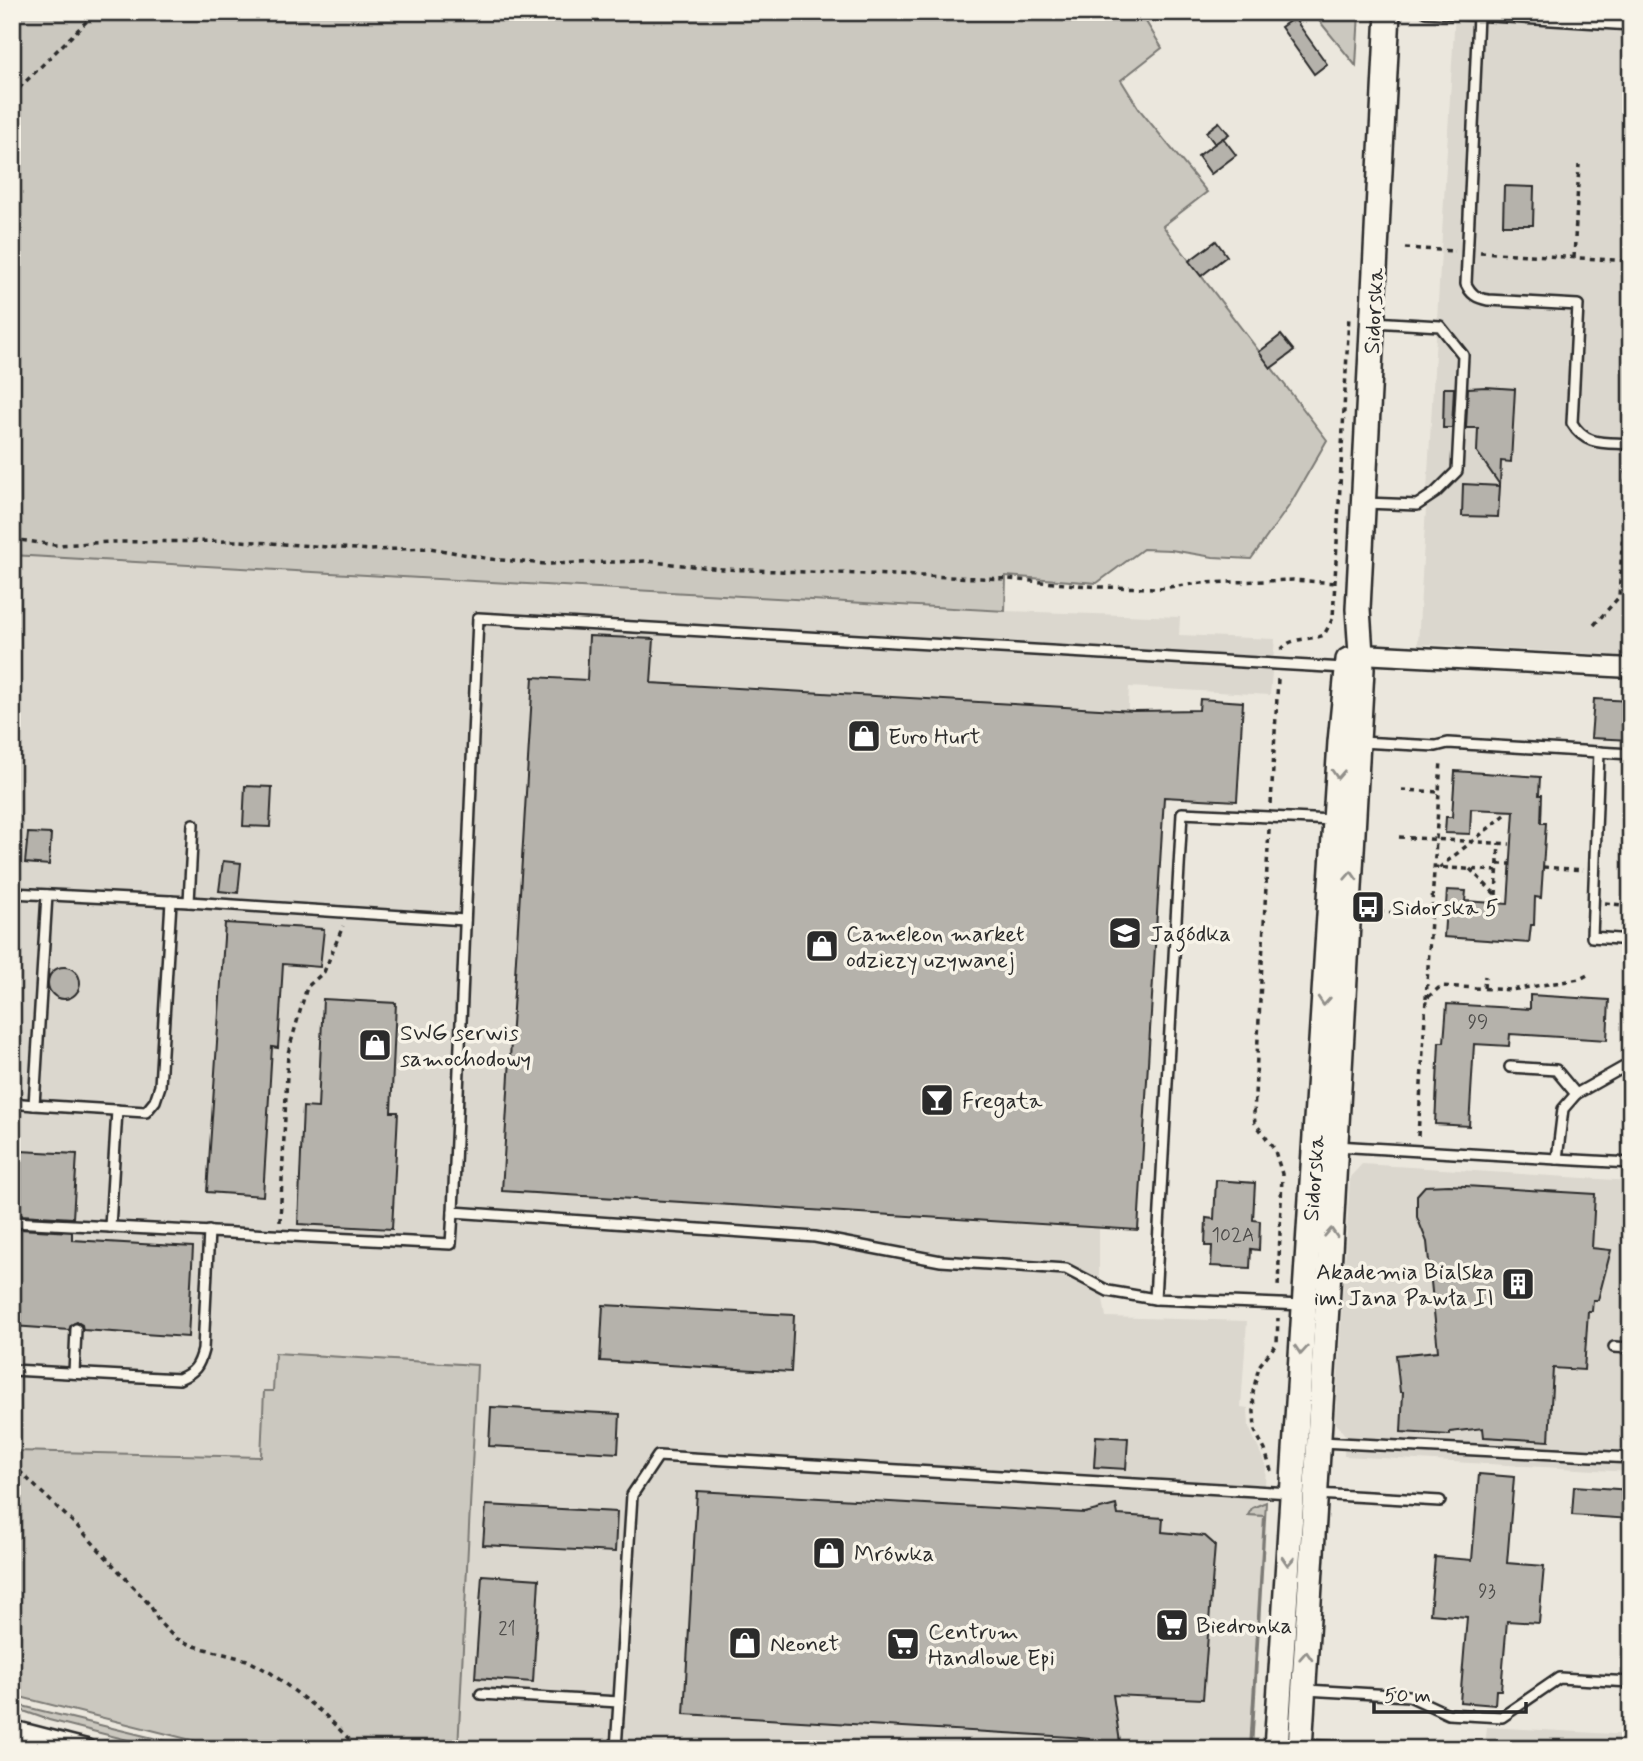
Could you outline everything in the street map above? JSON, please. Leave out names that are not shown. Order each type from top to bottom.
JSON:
[{"type":"street","name":"Sidorska","points":[[1276,1746],[1280,1688],[1283,1487],[1295,1440],[1304,1305],[1326,1146],[1341,1066],[1345,821],[1388,12]]},
{"type":"street","points":[[1355,661],[1631,668]]},
{"type":"street","name":"Sidorska","points":[[1300,1747],[1328,1306],[1326,1146],[1319,1076],[1345,821]]},
{"type":"street","points":[[1319,1076],[1341,1066]]},
{"type":"street","points":[[1304,1305],[1328,1306]]},
{"type":"street","points":[[1295,1440],[1319,1441]]},
{"type":"street","points":[[1283,1487],[1316,1494]]},
{"type":"street","points":[[1280,1688],[1304,1689]]},
{"type":"street","points":[[12,1730],[86,1749]]},
{"type":"street","points":[[1276,1746],[1300,1747]]},
{"type":"lane","points":[[1426,12],[1631,25]]},
{"type":"lane","points":[[1478,15],[1466,284],[1478,298],[1578,306],[1572,423],[1579,435],[1592,441],[1629,444]]},
{"type":"lane","points":[[1363,503],[1417,505],[1435,493],[1457,471],[1464,355],[1440,326],[1372,322]]},
{"type":"lane","points":[[12,1222],[451,1244],[478,618],[1355,661]]},
{"type":"lane","points":[[1349,742],[1436,746],[1448,743],[1631,754]]},
{"type":"lane","points":[[1599,752],[1592,937],[1631,940]]},
{"type":"lane","points":[[1154,1299],[1182,813],[1345,821]]},
{"type":"lane","points":[[189,902],[193,824]]},
{"type":"lane","points":[[12,893],[465,920]]},
{"type":"lane","points":[[34,1105],[47,895]]},
{"type":"lane","points":[[12,1103],[146,1112],[155,1101],[160,1086],[172,901]]},
{"type":"lane","points":[[1557,1159],[1563,1109],[1576,1094],[1628,1065]]},
{"type":"lane","points":[[1510,1067],[1556,1070],[1576,1094]]},
{"type":"lane","points":[[110,1227],[117,1110]]},
{"type":"lane","points":[[1326,1146],[1631,1163]]},
{"type":"lane","points":[[453,1212],[815,1237],[941,1261],[1066,1269],[1108,1291],[1154,1299],[1304,1305]]},
{"type":"lane","points":[[82,1225],[82,1237]]},
{"type":"lane","points":[[12,1370],[179,1378],[193,1373],[200,1363],[203,1350],[209,1231]]},
{"type":"lane","points":[[74,1373],[76,1329]]},
{"type":"lane","points":[[1614,1347],[1631,1348]]},
{"type":"lane","points":[[1319,1441],[1631,1458]]},
{"type":"lane","points":[[616,1749],[632,1495],[658,1456],[1283,1487]]},
{"type":"lane","points":[[1316,1494],[1440,1501]]},
{"type":"lane","points":[[1304,1689],[1409,1696],[1448,1714],[1502,1717],[1559,1678],[1631,1682]]},
{"type":"lane","points":[[481,1694],[619,1702]]},
{"type":"lane","points":[[1300,1747],[1384,1749]]},
{"type":"path","points":[[12,95],[96,12]]},
{"type":"path","points":[[1574,258],[1579,165]]},
{"type":"path","points":[[1405,248],[1631,261]]},
{"type":"path","points":[[1279,655],[1286,644],[1324,635],[1334,618],[1350,305]]},
{"type":"path","points":[[1594,625],[1619,597],[1631,385]]},
{"type":"path","points":[[1624,513],[1631,513]]},
{"type":"path","points":[[12,539],[55,545],[241,541],[370,550],[430,548],[490,559],[546,564],[644,561],[721,569],[1007,579],[1100,587],[1160,588],[1202,583],[1293,580],[1359,583]]},
{"type":"path","points":[[1278,674],[1254,1114],[1255,1123],[1274,1148],[1282,1174],[1278,1290]]},
{"type":"path","points":[[1417,1151],[1441,753],[1436,746]]},
{"type":"path","points":[[1402,790],[1439,792]]},
{"type":"path","points":[[1439,868],[1504,816]]},
{"type":"path","points":[[1399,837],[1510,844]]},
{"type":"path","points":[[1470,869],[1496,895],[1500,843]]},
{"type":"path","points":[[1498,864],[1510,864]]},
{"type":"path","points":[[1433,867],[1497,871]]},
{"type":"path","points":[[1543,867],[1594,871]]},
{"type":"path","points":[[1593,902],[1631,906]]},
{"type":"path","points":[[1369,911],[1430,912]]},
{"type":"path","points":[[280,1235],[288,1053],[307,987],[324,972],[349,912]]},
{"type":"path","points":[[1426,999],[1441,986],[1511,990],[1580,979],[1591,973]]},
{"type":"path","points":[[1484,988],[1485,976]]},
{"type":"path","points":[[1628,976],[1628,1065]]},
{"type":"path","points":[[1278,1319],[1276,1343],[1259,1366],[1253,1392],[1255,1432],[1283,1487]]},
{"type":"path","points":[[12,1464],[98,1549],[150,1605],[159,1622],[175,1638],[247,1660],[271,1673],[324,1714],[359,1749]]},
{"type":"shaded area","points":[[12,12],[1140,12],[1162,48],[1121,80],[1139,109],[1207,192],[1163,226],[1327,440],[1289,506],[1251,559],[1143,549],[1097,583],[1006,576],[1005,611],[12,555]]},
{"type":"shaded area","points":[[1312,12],[1359,12],[1356,66]]},
{"type":"shaded area","points":[[1455,12],[1631,14],[1631,656],[1418,644]]},
{"type":"shaded area","points":[[12,555],[1005,611],[1180,617],[1179,635],[1275,639],[1270,695],[1129,687],[1099,1227],[1099,1275],[1106,1317],[1247,1321],[1241,1407],[1248,1408],[1249,1427],[1266,1466],[1252,1749],[458,1749],[476,1365],[275,1353],[273,1391],[264,1392],[261,1457],[15,1451],[12,1447]]},
{"type":"shaded area","points":[[1362,1164],[1631,1181],[1631,1472],[1344,1456],[1345,1435],[1335,1422],[1350,1177]]},
{"type":"shaded area","points":[[275,1353],[477,1365],[458,1749],[227,1749],[12,1695],[12,1447],[15,1451],[261,1457],[264,1391],[273,1391]]},
{"type":"shaded area","points":[[1266,1502],[1250,1749],[1264,1516],[1248,1515],[1252,1508]]},
{"type":"shaded area","points":[[12,1703],[198,1749],[163,1749],[49,1720],[12,1707]]},
{"type":"shaded area","points":[[1487,1727],[1631,1735],[1631,1749],[1485,1749]]},
{"type":"building","points":[[1294,18],[1327,64],[1314,74],[1281,27]]},
{"type":"building","points":[[1219,122],[1229,134],[1215,144],[1206,132]]},
{"type":"building","points":[[1223,138],[1236,155],[1211,174],[1198,156]]},
{"type":"building","points":[[1504,186],[1534,187],[1533,225],[1503,225]]},
{"type":"building","points":[[1216,241],[1227,256],[1201,276],[1189,261]]},
{"type":"building","points":[[1281,335],[1294,351],[1271,368],[1259,352]]},
{"type":"building","points":[[1444,388],[1454,388],[1452,428],[1443,428]]},
{"type":"building","points":[[1468,388],[1515,389],[1511,462],[1501,461],[1500,485],[1477,452],[1478,428],[1466,428]]},
{"type":"building","points":[[1463,484],[1500,486],[1498,517],[1462,516]]},
{"type":"building","points":[[589,636],[654,639],[651,683],[1134,711],[1199,710],[1200,699],[1243,702],[1237,801],[1164,797],[1138,1230],[502,1191],[533,677],[587,680]]},
{"type":"building","points":[[1594,699],[1631,701],[1631,740],[1591,738]]},
{"type":"building","points":[[1455,771],[1540,777],[1541,823],[1546,823],[1541,898],[1535,897],[1534,925],[1531,925],[1529,943],[1444,937],[1447,890],[1466,891],[1465,901],[1508,904],[1514,811],[1471,809],[1470,834],[1445,833],[1446,817],[1452,817]]},
{"type":"building","points":[[245,786],[272,787],[270,827],[243,826]]},
{"type":"building","points":[[28,833],[51,834],[49,865],[25,863]]},
{"type":"building","points":[[223,861],[241,863],[238,893],[219,891]]},
{"type":"building","points":[[225,923],[324,929],[320,967],[283,964],[278,1048],[272,1047],[263,1196],[207,1192]]},
{"type":"building","points":[[64,967],[76,971],[80,983],[76,995],[64,999],[52,995],[48,983],[52,971]]},
{"type":"building","points":[[1530,995],[1609,1000],[1607,1040],[1510,1034],[1509,1046],[1474,1044],[1469,1126],[1435,1124],[1439,1042],[1444,1042],[1447,1004],[1530,1009]]},
{"type":"building","points":[[323,999],[396,1003],[391,1112],[398,1112],[392,1229],[298,1224],[303,1107],[318,1108]]},
{"type":"building","points":[[20,1151],[77,1154],[73,1218],[20,1215],[20,1207],[17,1207]]},
{"type":"building","points":[[1216,1180],[1255,1183],[1253,1220],[1260,1221],[1259,1250],[1251,1249],[1250,1268],[1211,1266],[1212,1246],[1205,1246],[1206,1218],[1214,1219]]},
{"type":"building","name":"Akademia Bialska im. Jana Pawła II","points":[[1449,1185],[1595,1194],[1592,1248],[1611,1250],[1598,1300],[1593,1300],[1592,1311],[1588,1311],[1584,1370],[1553,1368],[1549,1441],[1484,1437],[1483,1428],[1450,1432],[1450,1435],[1401,1432],[1403,1392],[1400,1392],[1396,1355],[1438,1351],[1427,1242],[1417,1217],[1417,1195],[1425,1186]]},
{"type":"building","points":[[19,1229],[72,1232],[72,1240],[193,1247],[188,1337],[83,1330],[82,1325],[77,1322],[71,1325],[69,1330],[13,1326]]},
{"type":"building","points":[[603,1305],[794,1315],[791,1372],[600,1361]]},
{"type":"building","points":[[491,1407],[620,1414],[618,1453],[489,1446]]},
{"type":"building","points":[[1096,1436],[1128,1438],[1126,1469],[1094,1467]]},
{"type":"building","points":[[1479,1474],[1514,1477],[1507,1563],[1544,1566],[1539,1623],[1507,1621],[1501,1690],[1496,1690],[1495,1705],[1460,1702],[1467,1617],[1430,1614],[1435,1557],[1472,1560]]},
{"type":"building","points":[[1574,1486],[1631,1490],[1631,1519],[1572,1515]]},
{"type":"building","name":"Centrum Handlowe Epi","points":[[697,1491],[1085,1513],[1116,1505],[1118,1515],[1163,1518],[1162,1532],[1205,1536],[1215,1545],[1203,1699],[1113,1695],[1121,1749],[1111,1749],[1089,1743],[1089,1739],[1071,1737],[684,1714]]},
{"type":"building","points":[[486,1505],[617,1512],[615,1552],[483,1545]]},
{"type":"building","points":[[482,1575],[539,1579],[533,1682],[475,1678]]},
{"type":"place","name":"Euro Hurt","points":[[864,736]]},
{"type":"place","name":"Sidorska 5","points":[[1368,907]]},
{"type":"place","name":"Jagódka","points":[[1125,933]]},
{"type":"place","name":"Cameleon market odziezy uzywanej","points":[[822,946]]},
{"type":"place","name":"SWG serwis samochodowy","points":[[375,1045]]},
{"type":"place","name":"Fregata","points":[[937,1100]]},
{"type":"place","name":"Akademia Bialska im. Jana Pawła II","points":[[1518,1284]]},
{"type":"place","name":"Mrówka","points":[[829,1553]]},
{"type":"place","name":"Biedronka","points":[[1172,1625]]},
{"type":"place","name":"Neonet","points":[[745,1643]]},
{"type":"place","name":"Centrum Handlowe Epi","points":[[903,1644]]}]
